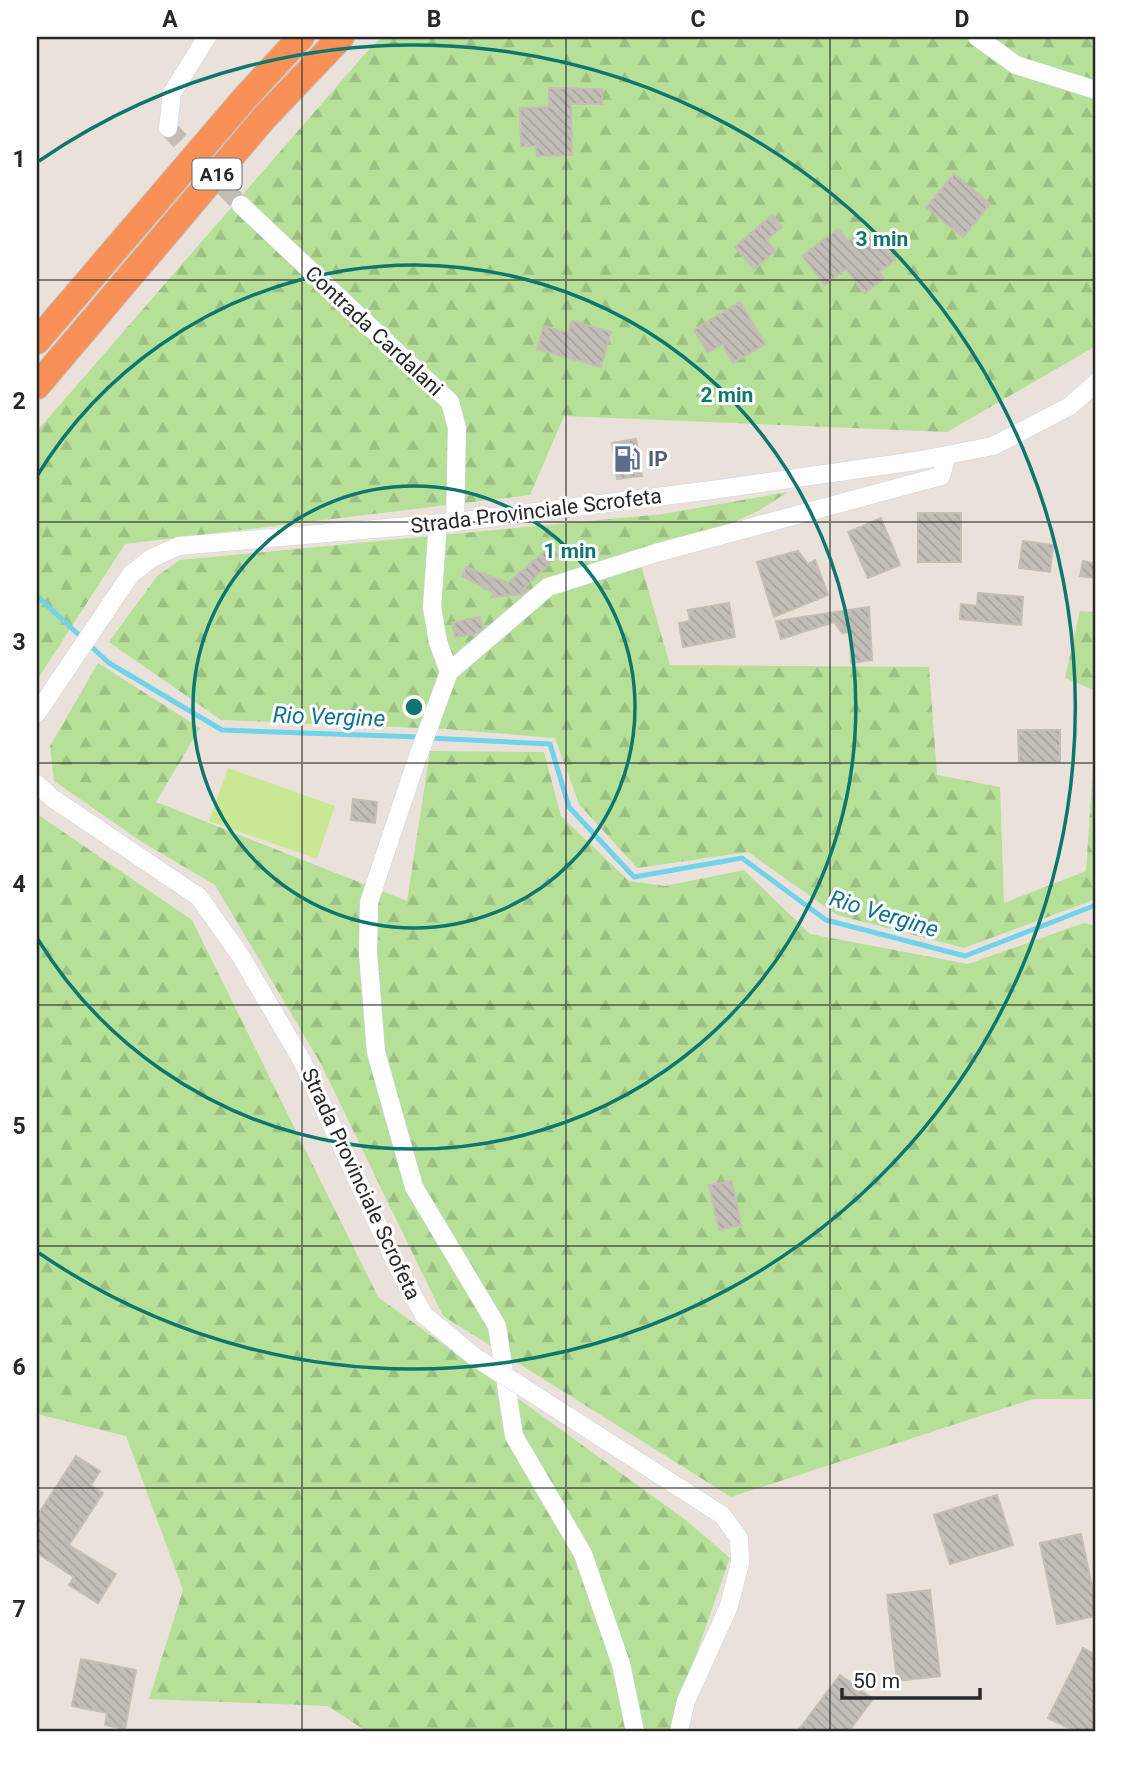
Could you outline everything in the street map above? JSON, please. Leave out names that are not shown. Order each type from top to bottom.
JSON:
[{"type":"highway","name":"A16","points":[[37,341],[244,99],[301,37]]},
{"type":"highway","name":"A16","points":[[37,386],[264,118],[341,37]]},
{"type":"street","points":[[168,128],[172,93],[207,37]]},
{"type":"street","points":[[977,37],[1016,65],[1096,90]]},
{"type":"street","name":"Contrada Cardalani","points":[[241,205],[450,402],[457,428],[447,522],[432,607],[438,642],[449,672]]},
{"type":"street","name":"Strada Provinciale Scrofeta","points":[[37,713],[131,574],[152,558],[179,545],[447,522],[734,487],[916,461],[993,446],[1070,406],[1096,383]]},
{"type":"street","points":[[635,1731],[621,1664],[583,1553],[514,1436],[496,1326],[414,1187],[376,1052],[368,953],[369,902],[449,672],[548,587],[656,552],[941,476],[947,455]]},
{"type":"street","name":"Strada Provinciale Scrofeta","points":[[37,784],[52,798],[199,897],[240,955],[301,1059],[398,1268],[424,1315],[476,1358],[722,1515],[738,1538],[740,1563],[729,1606],[686,1701],[679,1731]]},
{"type":"green space","points":[[383,37],[1096,37],[1096,346],[947,432],[564,416],[530,495],[125,544],[37,680],[37,431],[371,47]]},
{"type":"green space","points":[[788,492],[758,511],[641,565],[670,665],[929,667],[937,775],[1000,787],[1004,903],[1086,871],[1096,724],[1096,899],[964,948],[837,915],[748,852],[637,868],[579,804],[555,738],[445,729],[221,720],[109,642],[157,576],[180,560],[663,514]]},
{"type":"green space","points":[[1080,611],[1096,612],[1096,691],[1065,678]]},
{"type":"green space","points":[[98,663],[200,728],[156,802],[407,901],[430,751],[544,752],[561,816],[629,881],[665,886],[744,870],[810,934],[968,964],[1084,923],[1096,926],[1096,1399],[1033,1399],[731,1497],[443,1316],[321,1064],[215,885],[142,842],[54,781],[50,746]]},
{"type":"green space","points":[[228,768],[335,806],[317,859],[209,821]]},
{"type":"green space","points":[[37,814],[192,920],[378,1297],[687,1521],[730,1558],[669,1731],[366,1731],[328,1706],[149,1699],[183,1590],[126,1436],[37,1414]]},
{"type":"building","points":[[549,88],[602,89],[602,104],[571,104],[572,155],[537,156],[536,146],[521,146],[520,108],[549,107]]},
{"type":"building","points":[[954,174],[990,204],[963,237],[926,207]]},
{"type":"building","points":[[772,215],[782,227],[766,240],[776,251],[754,269],[735,247]]},
{"type":"building","points":[[838,229],[848,241],[861,231],[867,238],[874,232],[895,260],[879,272],[884,278],[865,293],[846,269],[825,285],[802,256]]},
{"type":"building","points":[[740,302],[765,344],[733,363],[722,344],[708,353],[694,330]]},
{"type":"building","points":[[572,321],[611,332],[601,367],[537,349],[544,326],[568,333]]},
{"type":"building","name":"IP","points":[[636,439],[642,476],[617,479],[612,443]]},
{"type":"building","points":[[918,513],[961,513],[961,562],[918,562]]},
{"type":"building","points":[[881,518],[900,565],[868,578],[848,532]]},
{"type":"building","points":[[1023,541],[1053,545],[1050,572],[1019,568]]},
{"type":"building","points":[[550,547],[558,555],[524,588],[527,590],[522,594],[491,597],[495,593],[462,576],[466,567],[508,583]]},
{"type":"building","points":[[798,551],[808,564],[815,560],[828,595],[774,617],[757,562]]},
{"type":"building","points":[[1083,561],[1096,564],[1096,578],[1080,576]]},
{"type":"building","points":[[978,593],[1023,597],[1021,625],[960,619],[961,604],[977,606]]},
{"type":"building","points":[[729,603],[735,637],[683,647],[679,623],[690,621],[688,610]]},
{"type":"building","points":[[869,607],[872,660],[851,663],[850,632],[842,633],[834,622],[781,639],[776,621]]},
{"type":"building","points":[[480,617],[483,628],[477,633],[455,637],[452,623]]},
{"type":"building","points":[[1018,730],[1060,730],[1060,762],[1019,762]]},
{"type":"building","points":[[353,799],[377,802],[375,823],[351,820]]},
{"type":"building","points":[[732,1181],[741,1225],[719,1230],[709,1185]]},
{"type":"building","points":[[76,1456],[100,1471],[91,1485],[103,1493],[69,1545],[116,1574],[98,1603],[69,1585],[74,1577],[37,1553],[37,1516]]},
{"type":"building","points":[[997,1495],[1013,1545],[950,1564],[934,1515]]},
{"type":"building","points":[[1081,1534],[1096,1616],[1057,1624],[1040,1543]]},
{"type":"building","points":[[930,1590],[940,1676],[897,1681],[887,1595]]},
{"type":"building","points":[[1083,1648],[1096,1655],[1096,1731],[1075,1731],[1048,1718]]},
{"type":"building","points":[[81,1659],[136,1670],[125,1729],[105,1725],[107,1713],[72,1706]]},
{"type":"building","points":[[840,1675],[873,1699],[849,1731],[798,1731]]},
{"type":"waterway","name":"Rio Vergine","points":[[37,596],[109,663],[222,730],[420,737]]},
{"type":"waterway","name":"Rio Vergine","points":[[429,738],[550,744],[569,807],[634,877],[742,858],[826,920],[965,956],[1096,905]]},
{"type":"tunnel","points":[[168,128],[241,205]]},
{"type":"place","name":"IP","points":[[627,459]]}]
